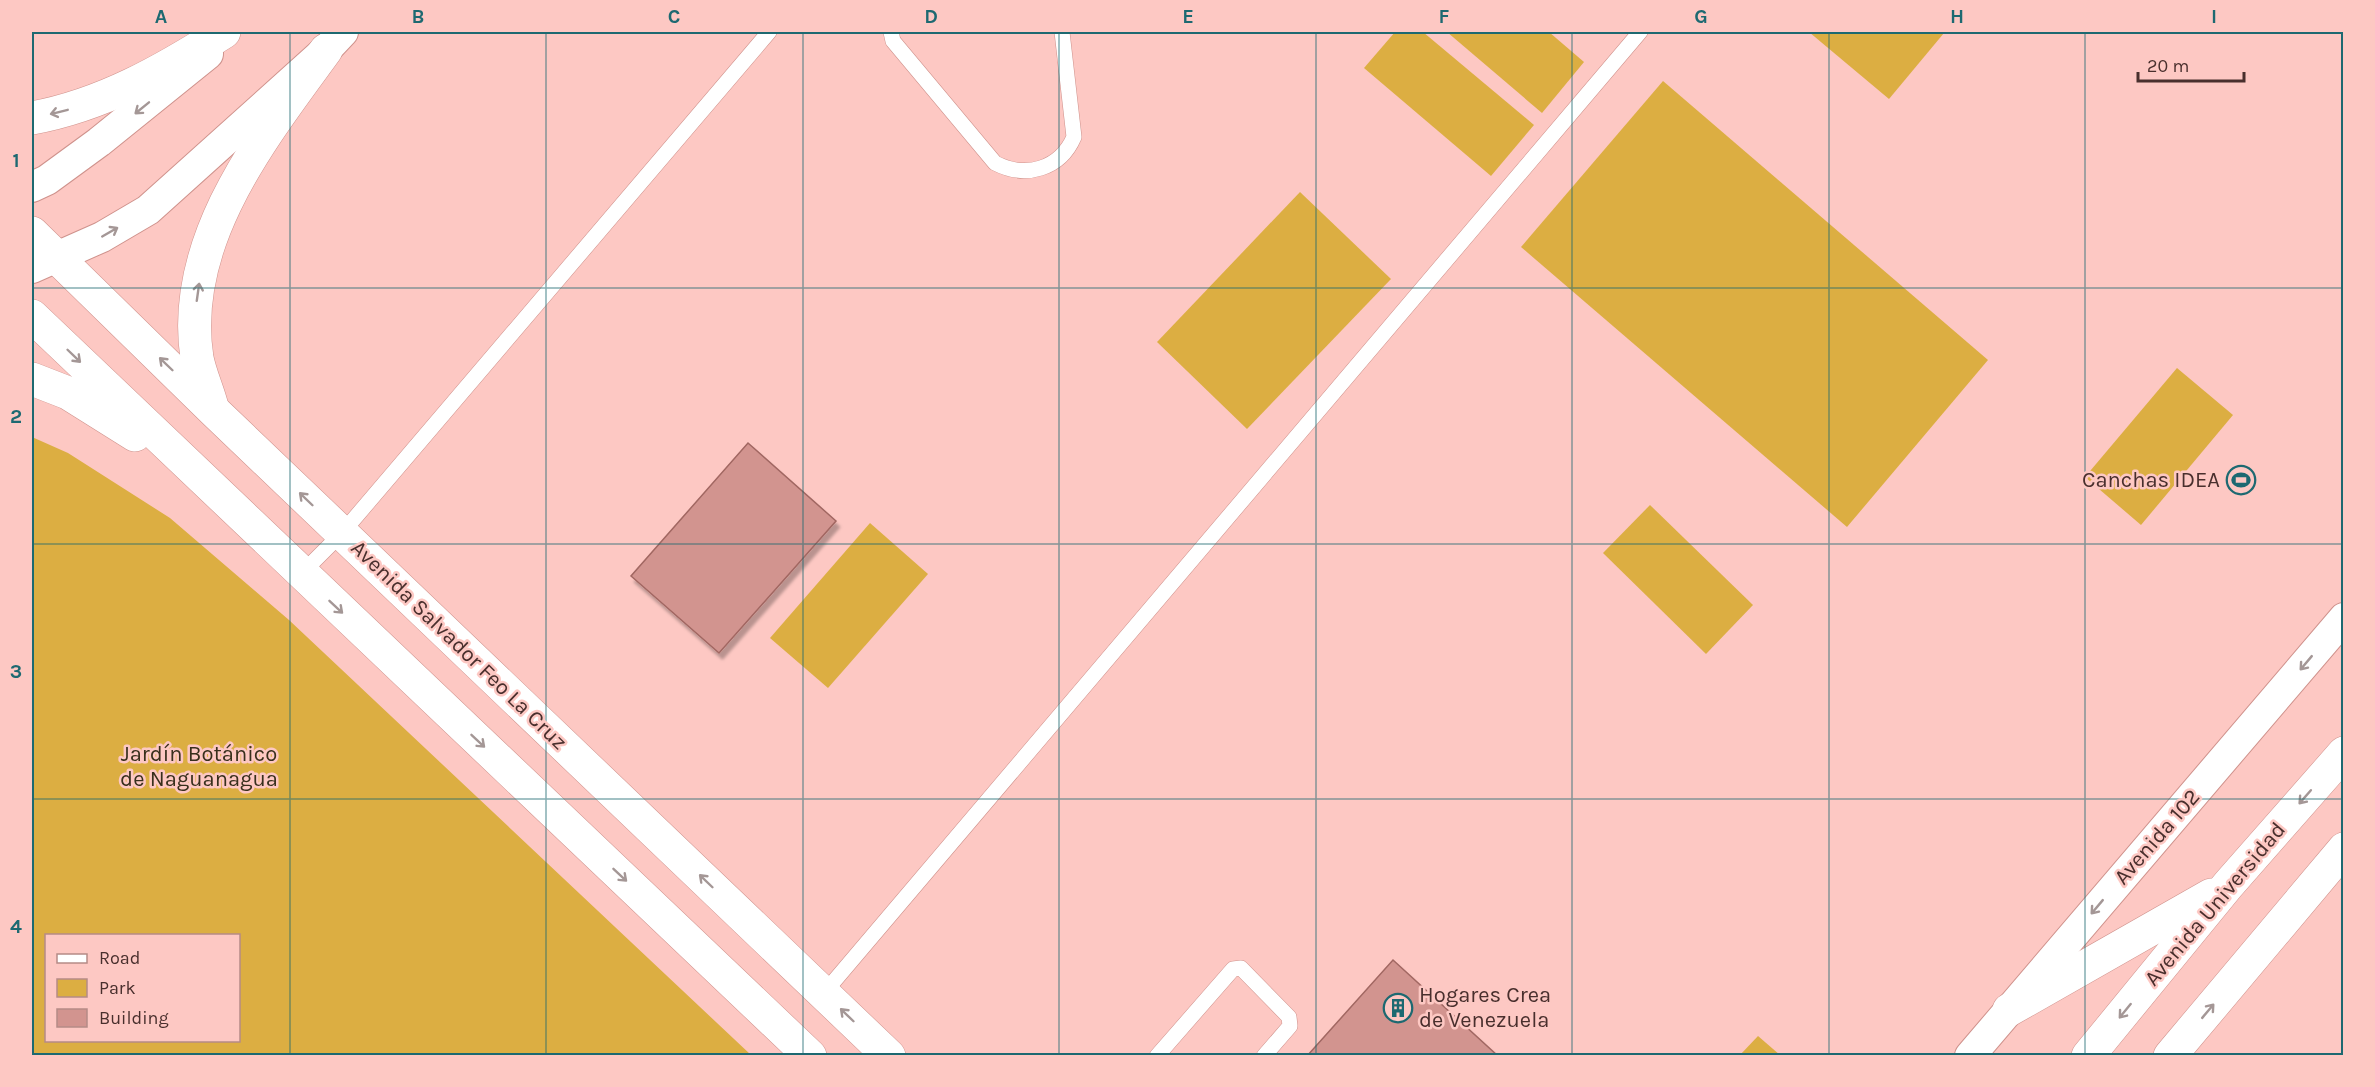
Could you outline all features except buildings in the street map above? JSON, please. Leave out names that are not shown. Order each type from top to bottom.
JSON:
[{"type":"street","points":[[32,118],[63,112],[111,95],[168,67],[224,32]]},
{"type":"street","points":[[32,187],[47,180],[99,142],[236,32]]},
{"type":"street","points":[[44,262],[102,237],[148,210],[340,38]]},
{"type":"street","points":[[214,411],[197,359],[196,309],[203,258],[232,192],[264,134],[340,38]]},
{"type":"street","name":"Avenida Salvador Feo La Cruz","points":[[32,233],[44,262],[214,411],[889,1056]]},
{"type":"street","points":[[32,316],[810,1056]]},
{"type":"street","points":[[32,379],[68,393],[126,429],[225,501]]},
{"type":"street","name":"Avenida 102","points":[[1970,1056],[2343,618]]},
{"type":"street","name":"Avenida Universidad","points":[[2088,1056],[2228,885],[2343,753]]},
{"type":"street","points":[[2170,1056],[2343,849]]},
{"type":"street","points":[[2009,1010],[2228,885]]},
{"type":"lane","points":[[891,32],[893,41],[995,164],[1008,170],[1022,171],[1039,170],[1051,165],[1069,149],[1074,137],[1062,32]]},
{"type":"lane","points":[[824,993],[1640,32]]},
{"type":"lane","points":[[301,574],[342,533],[764,33]]},
{"type":"lane","points":[[1158,1056],[1233,969],[1241,968],[1289,1017],[1290,1026],[1264,1056]]},
{"type":"green space","points":[[1395,32],[1423,32],[1534,125],[1491,176],[1364,68]]},
{"type":"green space","points":[[1447,32],[1549,32],[1584,62],[1542,113]]},
{"type":"green space","points":[[1809,32],[1942,32],[1944,33],[1889,99]]},
{"type":"green space","points":[[1663,81],[1988,360],[1847,527],[1521,247]]},
{"type":"green space","points":[[1300,192],[1391,279],[1247,429],[1157,342]]},
{"type":"green space","points":[[2177,368],[2233,415],[2141,525],[2085,477]]},
{"type":"green space","name":"Jardín Botánico de Naguanagua","points":[[32,437],[68,453],[170,518],[289,620],[751,1055],[32,1055]]},
{"type":"green space","points":[[1650,505],[1753,605],[1706,654],[1603,553]]},
{"type":"green space","points":[[870,523],[928,574],[828,688],[770,638]]},
{"type":"green space","points":[[1758,1036],[1780,1055],[1740,1055]]},
{"type":"place","name":"Canchas IDEA","points":[[2241,480]]},
{"type":"place","name":"Hogares Crea de Venezuela","points":[[1398,1008]]}]
